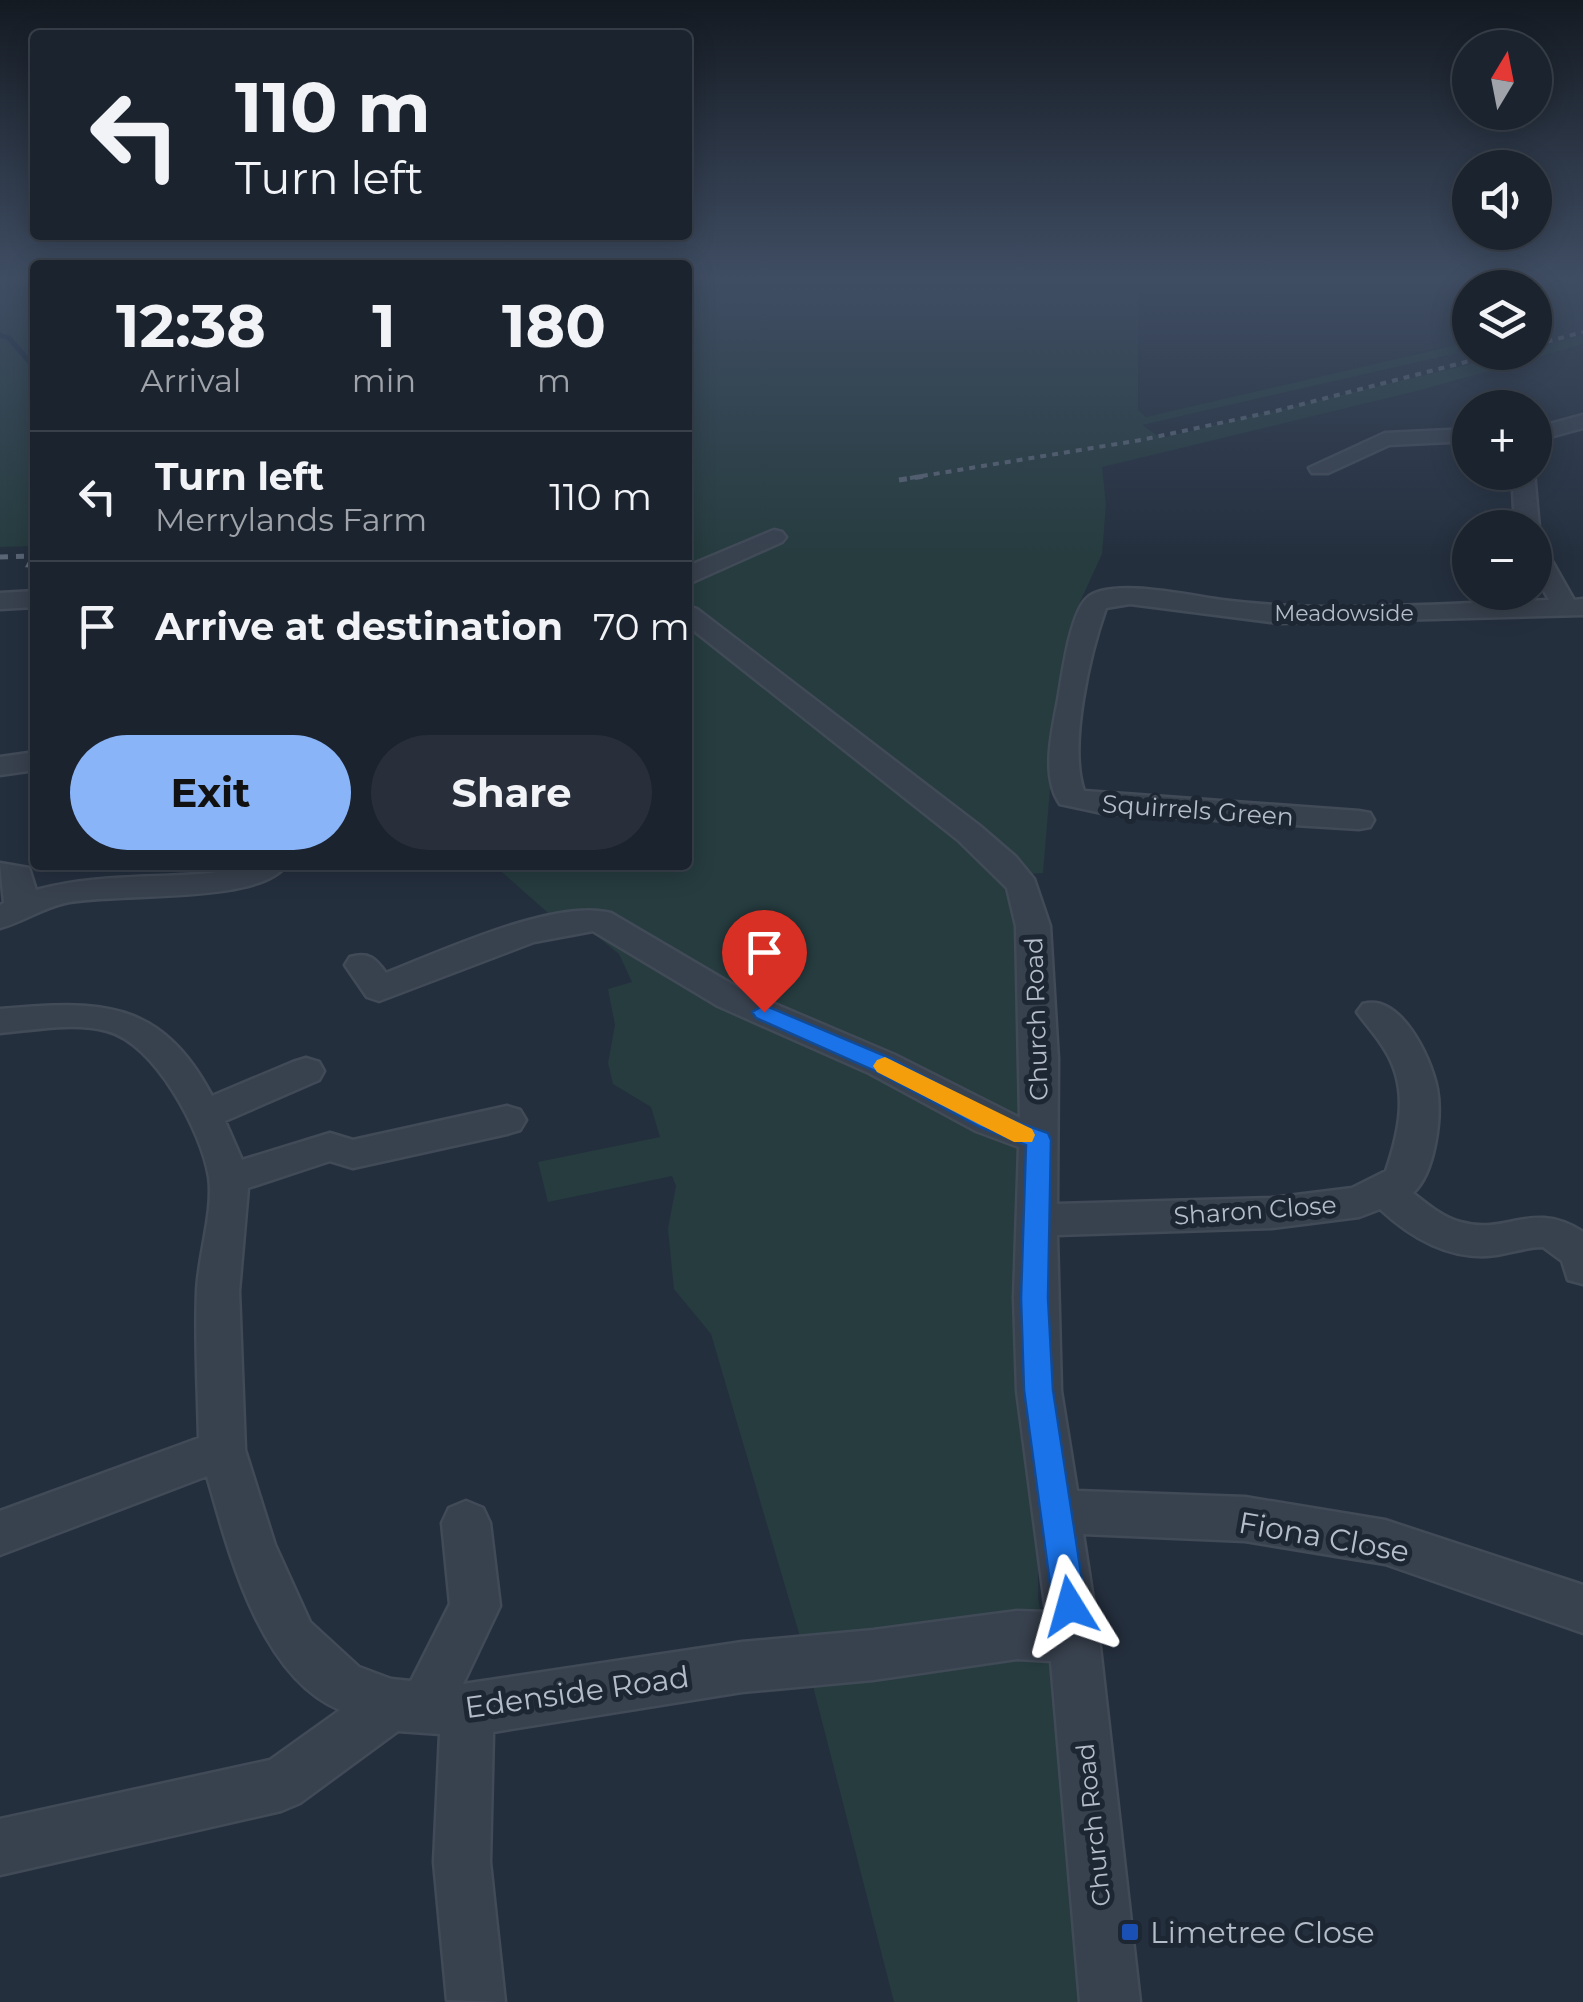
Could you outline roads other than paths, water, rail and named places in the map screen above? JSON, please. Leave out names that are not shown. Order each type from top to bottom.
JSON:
[{"type":"street","points":[[1552,430],[1583,422]]},
{"type":"street","points":[[1320,468],[1385,440],[1452,436]]},
{"type":"street","points":[[692,574],[774,537]]},
{"type":"street","points":[[1552,583],[1575,607]]},
{"type":"street","name":"Meadowside","points":[[1106,597],[1279,615],[1575,607]]},
{"type":"street","name":"Squirrels Green","points":[[1106,597],[1095,604],[1090,615],[1074,675],[1064,779],[1071,798],[1102,804],[1359,820]]},
{"type":"street","name":"Church Road","points":[[692,617],[969,833],[1006,864],[1024,886],[1038,986],[1038,1390],[1074,1638],[1110,2002]]},
{"type":"street","points":[[0,766],[30,762]]},
{"type":"street","points":[[11,912],[47,895],[93,888],[243,879],[260,870]]},
{"type":"street","points":[[0,873],[18,875],[11,912]]},
{"type":"street","points":[[362,964],[379,988],[545,928],[586,918],[599,920],[730,998],[882,1064],[989,1121],[1039,1140]]},
{"type":"street","points":[[1375,1012],[1402,1042],[1419,1080],[1419,1135],[1404,1180],[1384,1190],[1418,1222],[1465,1240],[1500,1241],[1544,1229],[1562,1234],[1582,1255],[1583,1268]]},
{"type":"street","name":"Edenside Road","points":[[0,1021],[63,1015],[128,1024],[154,1042],[180,1070],[229,1179],[218,1291],[222,1450],[251,1545],[292,1639],[340,1685],[428,1708],[512,1706],[742,1667],[873,1655],[1018,1635],[1074,1638]]},
{"type":"street","points":[[203,1115],[306,1071]]},
{"type":"street","points":[[229,1179],[330,1148],[353,1154],[507,1120]]},
{"type":"street","name":"Sharon Close","points":[[1036,1217],[1076,1221],[1272,1212],[1359,1202],[1384,1190]]},
{"type":"street","points":[[0,1533],[222,1450]]},
{"type":"street","name":"Fiona Close","points":[[1056,1512],[1246,1519],[1384,1542],[1583,1610]]},
{"type":"street","points":[[466,1522],[475,1606],[428,1708],[462,1862],[476,2000]]},
{"type":"street","points":[[0,1847],[280,1784],[428,1708]]},
{"type":"railway","points":[[910,478],[1141,440],[1276,411],[1437,369]]},
{"type":"railway","points":[[899,480],[925,476]]},
{"type":"railway","points":[[0,557],[30,556]]},
{"type":"place","name":"Limetree Close","points":[[1130,1932]]}]
